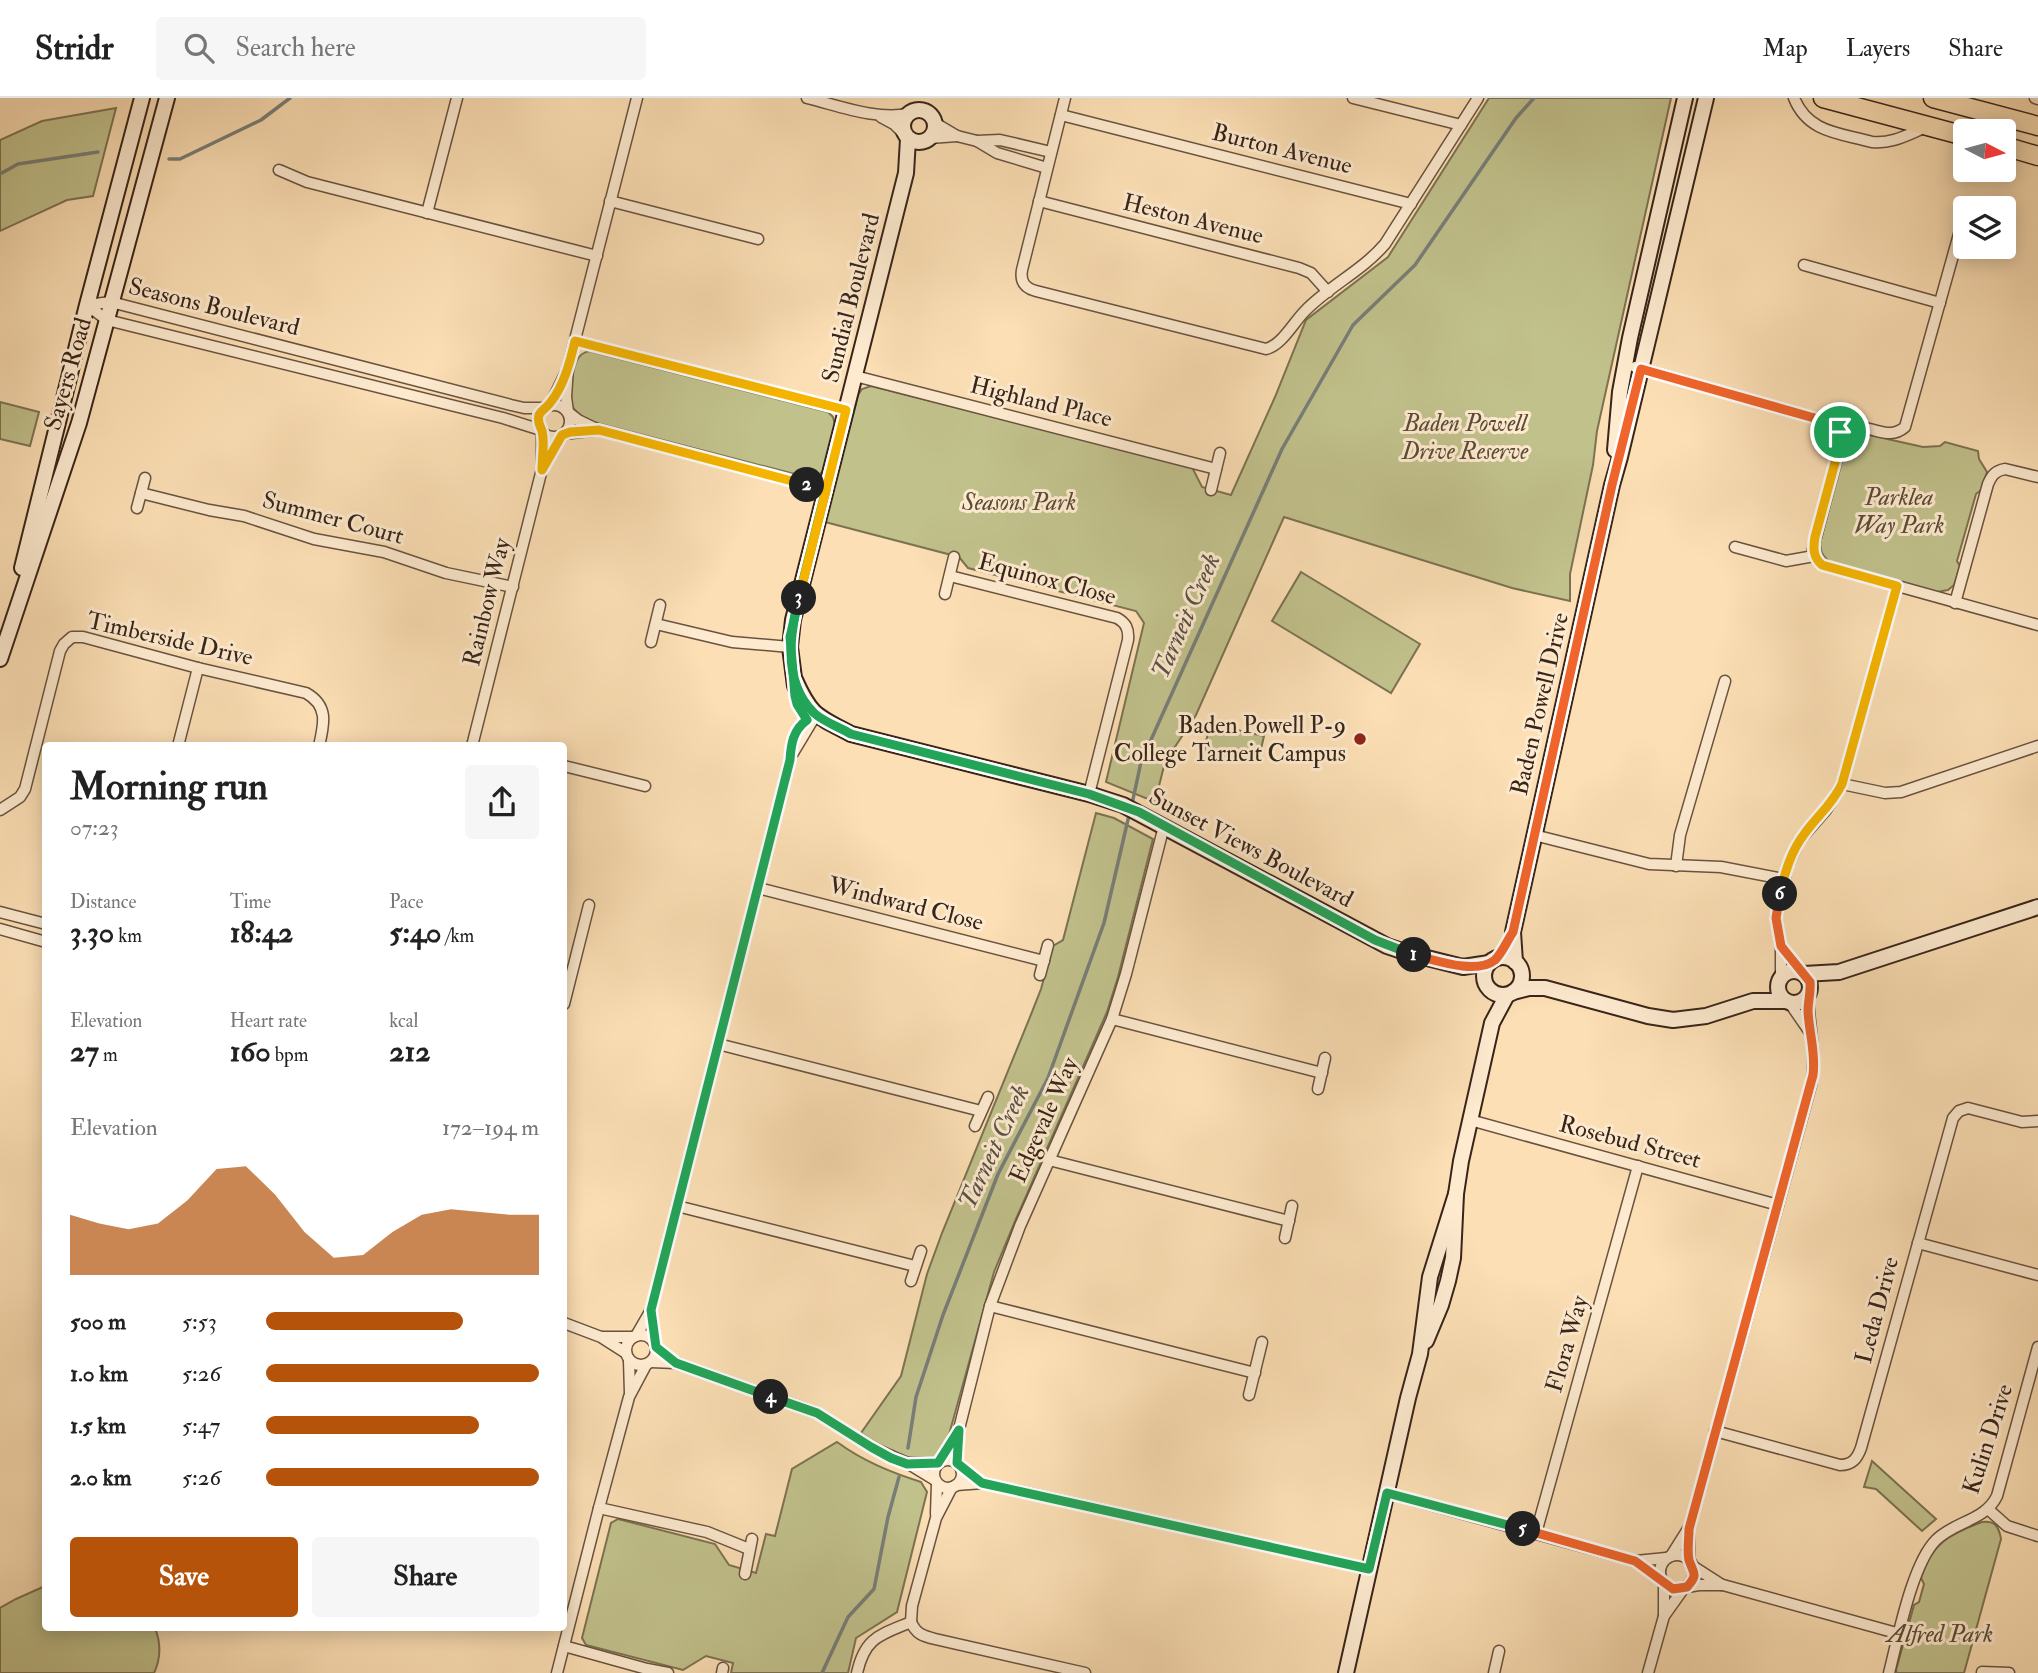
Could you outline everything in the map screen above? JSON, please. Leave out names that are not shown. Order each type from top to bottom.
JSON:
[{"type":"highway","points":[[1823,98],[1953,133]]},
{"type":"highway","points":[[1933,98],[2038,126]]},
{"type":"highway","points":[[2016,150],[2038,156]]},
{"type":"street","name":"Sayers Road","points":[[0,656],[87,305],[142,98]]},
{"type":"street","name":"Sayers Road","points":[[0,656],[79,424],[167,98]]},
{"type":"street","points":[[427,213],[457,98]]},
{"type":"street","points":[[563,434],[571,422],[566,397],[568,367],[637,98]]},
{"type":"street","points":[[807,98],[877,115],[892,116],[912,108],[925,111],[957,136]]},
{"type":"street","points":[[916,138],[933,134],[933,98]]},
{"type":"street","points":[[1065,98],[1021,276],[1026,287],[1266,349],[1275,345],[1304,312],[1380,251],[1478,98]]},
{"type":"street","points":[[1353,98],[1461,125]]},
{"type":"street","name":"Baden Powell Drive","points":[[1612,485],[1625,365],[1685,98]]},
{"type":"street","name":"Baden Powell Drive","points":[[1518,968],[1513,932],[1612,485],[1706,98]]},
{"type":"street","points":[[1794,98],[1800,112],[1815,125],[1872,142],[1896,140],[1928,126]]},
{"type":"street","points":[[912,108],[903,123],[916,138]]},
{"type":"street","points":[[877,115],[916,138],[957,136],[977,141],[1000,140],[1051,152]]},
{"type":"street","name":"Burton Avenue","points":[[1061,115],[1411,204]]},
{"type":"street","name":"Sundial Boulevard","points":[[811,720],[795,680],[790,647],[793,620],[916,138]]},
{"type":"street","points":[[977,141],[997,153],[1047,168]]},
{"type":"street","points":[[1011,158],[1015,143]]},
{"type":"street","points":[[279,170],[307,182],[597,256]]},
{"type":"street","points":[[610,201],[758,239]]},
{"type":"street","name":"Heston Avenue","points":[[1039,201],[1299,268],[1311,273],[1328,292]]},
{"type":"street","points":[[1840,432],[1855,428],[1892,434],[1905,427],[1953,256]]},
{"type":"street","points":[[1804,265],[1940,303]]},
{"type":"street","name":"Seasons Boulevard","points":[[87,305],[111,302],[511,405],[524,408],[547,406]]},
{"type":"street","name":"Seasons Boulevard","points":[[87,305],[107,320],[503,418],[542,431]]},
{"type":"street","points":[[575,341],[846,410]]},
{"type":"street","points":[[1625,365],[1834,425],[1840,432],[1840,444],[1813,549],[1814,556],[1822,565],[2038,625]]},
{"type":"street","points":[[568,367],[539,416],[539,426],[549,436],[599,430]]},
{"type":"street","name":"Highland Place","points":[[855,376],[1216,469]]},
{"type":"street","points":[[547,406],[560,405],[578,420],[599,430],[826,490]]},
{"type":"street","name":"Rainbow Way","points":[[477,742],[542,470],[542,431]]},
{"type":"street","name":"Rainbow Way","points":[[542,470],[563,434]]},
{"type":"street","points":[[1211,490],[1220,453]]},
{"type":"street","points":[[1955,603],[1992,475],[1999,470],[2010,469],[2038,477]]},
{"type":"street","points":[[137,508],[145,478]]},
{"type":"street","name":"Summer Court","points":[[141,493],[244,516],[314,539],[384,552],[446,573],[513,587]]},
{"type":"street","points":[[1735,547],[1786,561],[1814,556]]},
{"type":"street","name":"Equinox Close","points":[[945,594],[954,557]]},
{"type":"street","name":"Equinox Close","points":[[950,576],[1117,618],[1125,624],[1128,640],[1089,794]]},
{"type":"street","points":[[1810,1031],[1780,994],[1781,946],[1776,918],[1783,879],[1799,841],[1826,810],[1842,784],[1897,586]]},
{"type":"street","points":[[651,642],[660,605]]},
{"type":"street","points":[[656,624],[732,642],[790,647]]},
{"type":"street","name":"Timberside Drive","points":[[0,810],[20,797],[25,789],[61,651],[72,637],[83,637],[306,693],[315,698],[324,717],[319,742]]},
{"type":"street","points":[[179,742],[198,668]]},
{"type":"street","points":[[1675,866],[1680,835],[1725,681]]},
{"type":"street","points":[[629,1397],[627,1344],[635,1337],[651,1310],[790,760],[793,738],[803,722],[811,720]]},
{"type":"street","name":"Sunset Views Boulevard","points":[[811,720],[851,734],[1123,805],[1375,940],[1411,954],[1463,967],[1488,986]]},
{"type":"street","points":[[1842,784],[1885,793],[1901,792],[2038,746]]},
{"type":"street","points":[[567,767],[645,786]]},
{"type":"street","name":"Edgevale Way","points":[[959,1465],[959,1430],[990,1306],[1013,1243],[1112,1019],[1164,826]]},
{"type":"street","points":[[1534,835],[1638,862],[1721,867],[1783,879]]},
{"type":"street","name":"Windward Close","points":[[758,888],[1044,961]]},
{"type":"street","points":[[567,992],[589,905]]},
{"type":"street","points":[[1488,986],[1498,994],[1545,988],[1640,1014],[1673,1020],[1706,1016],[1753,1001],[1791,971],[1839,972],[2038,907]]},
{"type":"street","points":[[0,912],[42,923]]},
{"type":"street","points":[[0,929],[42,941]]},
{"type":"street","name":"Baden Powell Drive","points":[[1493,961],[1513,932]]},
{"type":"street","points":[[1040,975],[1048,945]]},
{"type":"street","points":[[1664,1616],[1693,1578],[1689,1529],[1813,1075],[1810,982],[1781,946]]},
{"type":"street","points":[[1492,1023],[1485,975],[1493,961],[1504,957],[1545,988]]},
{"type":"street","name":"Sunset Views Boulevard","points":[[1463,967],[1493,961]]},
{"type":"street","points":[[1346,1673],[1420,1354],[1430,1277],[1456,1194],[1492,1023],[1510,993],[1520,984],[1518,968]]},
{"type":"street","points":[[1753,1001],[1798,1003],[1839,972]]},
{"type":"street","points":[[1112,1019],[1322,1073]]},
{"type":"street","points":[[718,1044],[981,1111]]},
{"type":"street","points":[[1318,1089],[1325,1058]]},
{"type":"street","points":[[975,1126],[988,1097]]},
{"type":"street","name":"Leda Drive","points":[[1716,1431],[1832,1463],[1844,1465],[1852,1462],[1861,1448],[1956,1114],[1968,1108],[2022,1122],[2038,1121]]},
{"type":"street","name":"Rosebud Street","points":[[1470,1120],[1779,1205]]},
{"type":"street","points":[[1049,1160],[1289,1221]]},
{"type":"street","name":"Flora Way","points":[[1536,1533],[1638,1166]]},
{"type":"street","points":[[1420,1354],[1448,1281],[1455,1234],[1456,1194]]},
{"type":"street","points":[[677,1206],[915,1266]]},
{"type":"street","points":[[1286,1238],[1292,1206]]},
{"type":"street","points":[[1918,1243],[2038,1275]]},
{"type":"street","points":[[911,1281],[921,1251]]},
{"type":"street","points":[[1430,1277],[1448,1281]]},
{"type":"street","points":[[990,1306],[1255,1373]]},
{"type":"street","points":[[557,1673],[629,1397],[655,1355],[651,1310]]},
{"type":"street","points":[[567,1324],[601,1337],[637,1365],[676,1363],[817,1413],[944,1488],[982,1483],[1369,1569]]},
{"type":"street","points":[[601,1337],[646,1336],[676,1363]]},
{"type":"street","points":[[1249,1395],[1262,1342]]},
{"type":"street","name":"Kulin Drive","points":[[1889,1673],[1917,1573],[1929,1548],[1946,1531],[1989,1510],[1999,1492],[2038,1347]]},
{"type":"street","points":[[2027,1388],[2038,1391]]},
{"type":"street","name":"Edgevale Way","points":[[939,1462],[959,1430]]},
{"type":"street","points":[[907,1464],[949,1460],[982,1483]]},
{"type":"street","points":[[936,1518],[934,1471],[939,1462]]},
{"type":"street","points":[[959,1465],[961,1477],[936,1518],[912,1606],[911,1622],[914,1630],[935,1640],[1085,1673]]},
{"type":"street","points":[[1387,1493],[1635,1561],[1673,1589],[1723,1585],[1900,1634]]},
{"type":"street","points":[[599,1508],[750,1544],[745,1574]]},
{"type":"street","points":[[1989,1510],[2007,1526],[2038,1536]]},
{"type":"street","points":[[1648,1673],[1664,1616],[1660,1568],[1689,1529]]},
{"type":"street","points":[[1635,1561],[1680,1555],[1723,1585]]},
{"type":"street","points":[[857,1673],[865,1647],[880,1635],[911,1622]]},
{"type":"street","points":[[564,1646],[667,1673]]},
{"type":"street","points":[[1493,1673],[1499,1651]]},
{"type":"street","points":[[1982,1672],[2008,1673]]},
{"type":"green space","points":[[1489,98],[1671,98],[1597,431],[1593,465],[1570,574],[1570,601],[1512,588],[1284,517],[1196,715],[1165,762],[1155,802],[1106,782],[1144,623],[1136,611],[968,568],[959,557],[825,522],[858,395],[862,389],[871,386],[1192,467],[1202,487],[1231,495],[1306,320],[1388,257]]},
{"type":"green space","points":[[116,108],[93,196],[67,200],[0,231],[0,140],[42,121]]},
{"type":"green space","points":[[589,351],[828,412],[835,425],[823,471],[817,477],[806,477],[589,421],[572,406],[571,396],[577,361],[582,354]]},
{"type":"green space","points":[[0,402],[39,412],[30,446],[0,439]]},
{"type":"green space","name":"Parklea Way Park","points":[[1865,434],[1923,447],[1940,446],[1945,442],[1978,451],[1979,459],[1987,472],[1981,490],[1976,494],[1957,561],[1960,566],[1954,585],[1948,590],[1937,592],[1832,563],[1822,553],[1821,539],[1846,447],[1852,437]]},
{"type":"green space","points":[[1301,572],[1420,644],[1391,693],[1272,621]]},
{"type":"green space","points":[[1210,724],[1264,736],[1258,762],[1204,751]]},
{"type":"green space","points":[[1096,813],[1114,818],[1153,839],[1118,977],[1107,1012],[994,1272],[947,1442],[939,1456],[932,1460],[911,1458],[888,1449],[861,1433],[901,1376],[927,1274],[942,1233],[1041,989],[1053,946],[1063,940]]},
{"type":"green space","points":[[837,1442],[877,1465],[921,1482],[927,1492],[897,1612],[856,1638],[848,1673],[731,1673],[733,1663],[706,1656],[683,1670],[586,1645],[582,1638],[611,1523],[618,1519],[715,1544],[729,1565],[756,1573],[766,1534],[775,1536],[792,1469]]},
{"type":"green space","points":[[1872,1461],[1936,1519],[1922,1531],[1876,1489],[1864,1487]]},
{"type":"green space","name":"Alfred Park","points":[[1982,1522],[1996,1525],[2001,1539],[1964,1673],[1897,1673],[1914,1605],[1919,1602],[1924,1584],[1921,1578],[1930,1556],[1943,1541]]},
{"type":"green space","points":[[42,1587],[42,1631],[156,1631],[159,1650],[154,1673],[0,1673],[0,1608]]},
{"type":"waterway","points":[[169,159],[180,159],[261,120],[290,98]]},
{"type":"waterway","name":"Tarneit Creek","points":[[1132,804],[1141,762],[1282,449],[1353,325],[1415,265],[1516,118],[1534,98]]},
{"type":"waterway","points":[[0,174],[18,164],[98,152]]},
{"type":"waterway","name":"Tarneit Creek","points":[[908,1448],[916,1397],[943,1315],[998,1174],[1048,1078],[1104,923],[1130,811]]},
{"type":"waterway","name":"Tarneit Creek","points":[[822,1673],[848,1617],[874,1589],[899,1477]]},
{"type":"place","name":"Baden Powell P-9 College Tarneit Campus","points":[[1360,739]]},
{"type":"route","points":[[1840,432],[1825,421],[1641,369],[1612,485],[1513,932],[1497,958],[1489,963],[1463,967],[1401,951],[1375,940],[1123,805],[851,734],[816,715],[803,698],[795,680],[790,637],[826,490],[599,430],[562,435],[542,470],[542,431],[539,416],[541,411],[550,405],[562,383],[575,341],[846,410],[790,637],[795,696],[807,720],[796,731],[791,742],[790,760],[651,1310],[656,1347],[676,1363],[817,1413],[881,1453],[907,1464],[938,1463],[959,1430],[957,1463],[982,1483],[1369,1569],[1387,1493],[1635,1561],[1660,1578],[1668,1587],[1678,1590],[1687,1587],[1694,1573],[1689,1559],[1689,1529],[1813,1075],[1814,1057],[1808,996],[1810,982],[1781,946],[1776,918],[1783,879],[1799,841],[1826,810],[1842,784],[1897,586],[1822,565],[1814,556],[1815,537],[1840,444],[1840,432]]},
{"type":"park label","name":"Baden Powell Drive Reserve","points":[[1465,437]]},
{"type":"park label","name":"Seasons Park","points":[[1019,502]]}]
